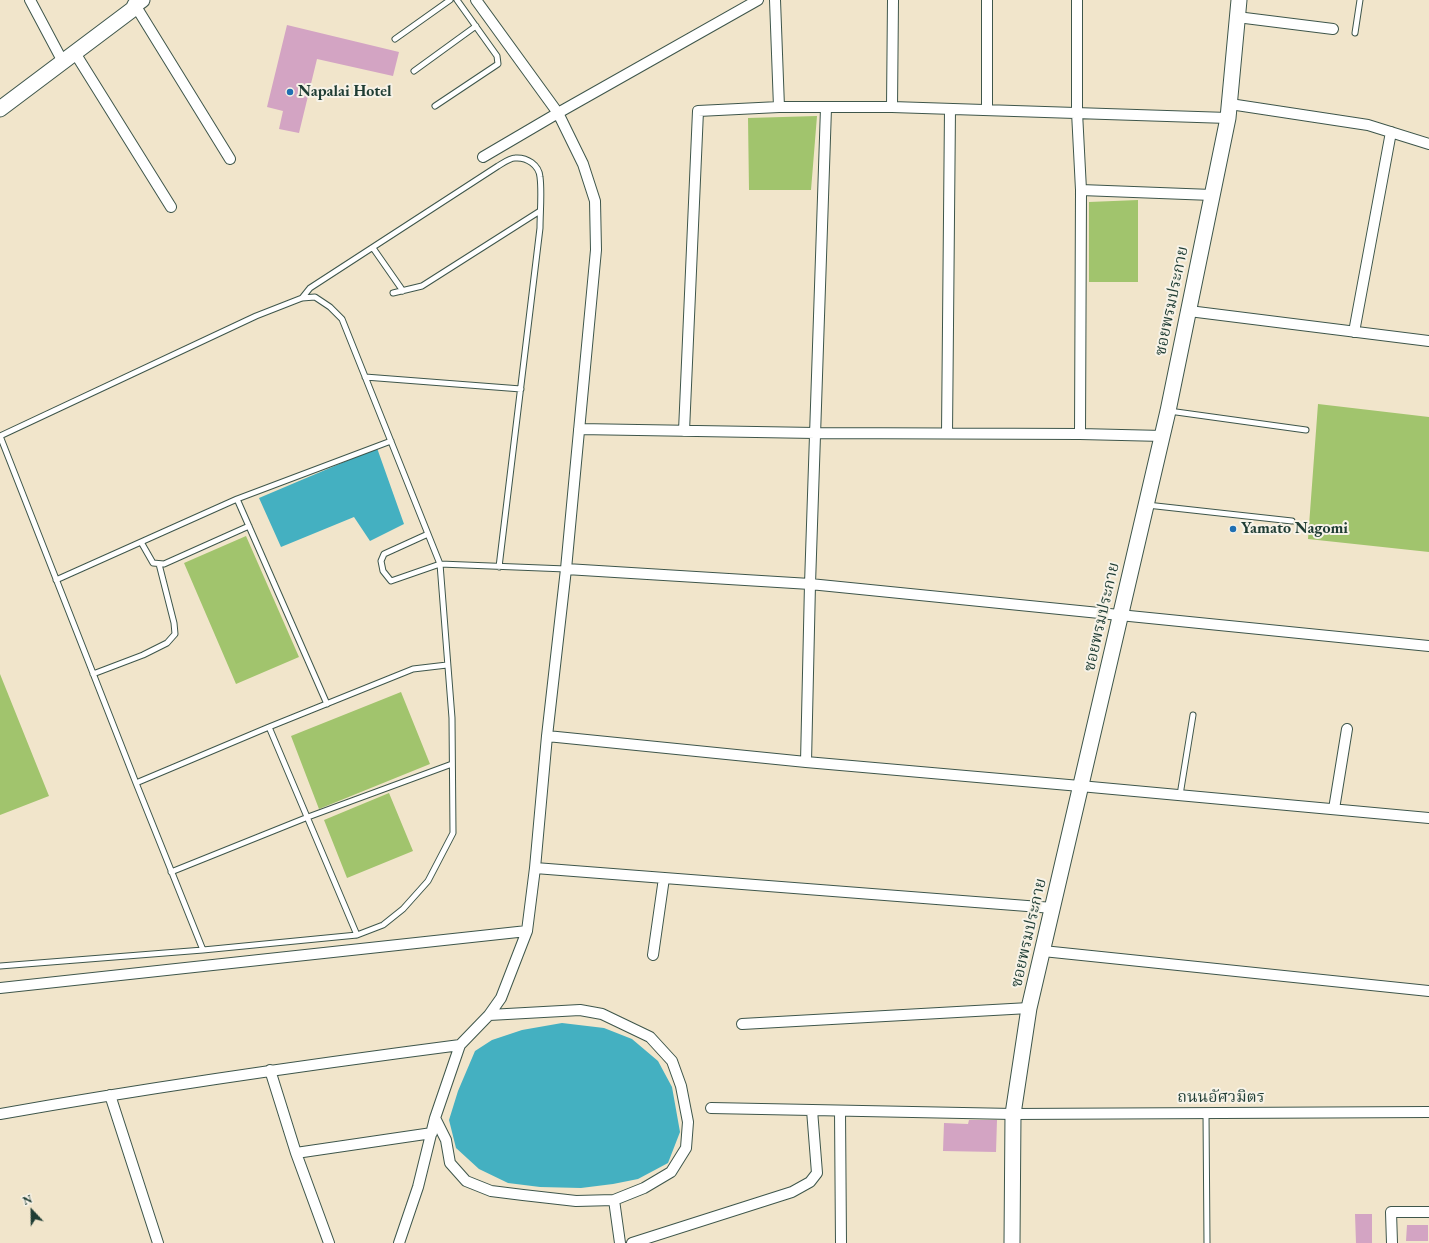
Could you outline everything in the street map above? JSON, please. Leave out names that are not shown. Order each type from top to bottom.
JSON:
[{"type":"street","points":[[30,0],[171,206]]},
{"type":"street","points":[[399,1243],[418,1187],[435,1118],[460,1045],[489,1015],[501,998],[527,932],[566,569],[596,250],[595,201],[583,164],[558,113],[476,0]]},
{"type":"street","points":[[483,157],[758,0]]},
{"type":"street","points":[[775,0],[778,108]]},
{"type":"street","points":[[892,107],[893,0]]},
{"type":"street","points":[[987,0],[987,110]]},
{"type":"street","points":[[1077,0],[1080,190],[1080,434]]},
{"type":"street","name":"ซอยพรมประกาย","points":[[1012,1243],[1013,1114],[1029,1008],[1163,436],[1229,111],[1239,0]]},
{"type":"street","points":[[0,109],[69,57],[135,3],[230,159]]},
{"type":"street","points":[[1237,17],[1333,29]]},
{"type":"street","points":[[684,431],[698,111],[778,108],[892,107],[1078,112],[1229,111],[1368,125],[1429,144]]},
{"type":"street","points":[[806,762],[810,584],[826,108]]},
{"type":"street","points":[[947,433],[950,109]]},
{"type":"street","points":[[1354,332],[1391,132]]},
{"type":"street","points":[[1080,190],[1212,195]]},
{"type":"street","points":[[1189,311],[1429,341]]},
{"type":"street","points":[[579,429],[1163,436]]},
{"type":"street","points":[[566,569],[810,584],[1429,646]]},
{"type":"street","points":[[1334,809],[1347,729]]},
{"type":"street","points":[[547,736],[806,762],[1429,818]]},
{"type":"street","points":[[535,868],[1053,908]]},
{"type":"street","points":[[653,955],[664,878]]},
{"type":"street","points":[[0,988],[527,932]]},
{"type":"street","points":[[1043,951],[1429,991]]},
{"type":"street","points":[[742,1024],[1029,1008]]},
{"type":"street","points":[[435,1118],[446,1140],[450,1163],[466,1181],[491,1191],[523,1195],[576,1201],[614,1200],[644,1188],[671,1172],[686,1148],[688,1122],[681,1086],[672,1061],[650,1037],[602,1014],[580,1010],[489,1015]]},
{"type":"street","points":[[0,1114],[270,1070],[460,1045]]},
{"type":"street","points":[[270,1070],[296,1153],[329,1243]]},
{"type":"street","points":[[110,1095],[158,1243]]},
{"type":"street","name":"ถนนอัศวมิตร","points":[[711,1108],[1013,1114],[1429,1112]]},
{"type":"street","points":[[632,1243],[792,1192],[810,1182],[817,1173],[812,1110]]},
{"type":"street","points":[[840,1111],[841,1243]]},
{"type":"street","points":[[296,1153],[432,1133]]},
{"type":"street","points":[[614,1200],[620,1243]]},
{"type":"street","points":[[1392,1243],[1391,1212],[1429,1212]]},
{"type":"lane","points":[[395,39],[450,0]]},
{"type":"lane","points":[[435,106],[498,64],[497,56],[457,0]]},
{"type":"lane","points":[[1355,33],[1360,0]]},
{"type":"lane","points":[[414,71],[476,26]]},
{"type":"lane","points":[[302,298],[310,288],[498,166],[514,158],[525,159],[532,163],[540,176],[540,228],[499,567]]},
{"type":"lane","points":[[393,293],[422,286],[540,211]]},
{"type":"lane","points":[[373,248],[403,291]]},
{"type":"lane","points":[[0,966],[203,950],[358,935],[383,925],[403,909],[428,881],[453,832],[452,718],[440,564],[342,319],[330,307],[315,297],[302,298],[256,316],[0,436],[203,950]]},
{"type":"lane","points":[[365,377],[521,389]]},
{"type":"lane","points":[[1168,411],[1306,430]]},
{"type":"lane","points":[[56,580],[237,499],[390,441]]},
{"type":"lane","points":[[237,499],[327,704]]},
{"type":"lane","points":[[1146,505],[1292,521]]},
{"type":"lane","points":[[141,542],[153,563],[164,564],[249,526]]},
{"type":"lane","points":[[428,534],[384,554],[381,561],[383,571],[391,581],[440,564],[566,569]]},
{"type":"lane","points":[[93,674],[143,655],[167,643],[174,634],[174,623],[159,564]]},
{"type":"lane","points":[[136,783],[413,669],[447,665]]},
{"type":"lane","points":[[1180,795],[1193,715]]},
{"type":"lane","points":[[269,727],[358,935]]},
{"type":"lane","points":[[171,872],[308,817],[452,764]]},
{"type":"lane","points":[[1206,1113],[1208,1243]]},
{"type":"green space","points":[[817,116],[811,190],[749,190],[748,118]]},
{"type":"green space","points":[[1138,200],[1138,282],[1089,282],[1089,202]]},
{"type":"green space","points":[[1318,404],[1429,417],[1429,552],[1308,539]]},
{"type":"green space","points":[[246,536],[299,657],[236,684],[184,563]]},
{"type":"green space","points":[[0,674],[49,796],[0,815]]},
{"type":"green space","points":[[401,692],[430,764],[319,809],[291,736]]},
{"type":"green space","points":[[389,793],[413,851],[347,878],[324,820]]},
{"type":"water","points":[[377,448],[404,524],[370,541],[354,517],[281,547],[259,498]]},
{"type":"water","points":[[562,1023],[604,1028],[632,1039],[658,1061],[672,1087],[680,1132],[668,1163],[638,1179],[613,1184],[581,1188],[540,1187],[508,1183],[479,1169],[456,1148],[449,1120],[458,1091],[475,1051],[492,1040],[522,1030]]},
{"type":"building","name":"Napalai Hotel","points":[[287,25],[399,52],[393,76],[317,59],[299,133],[279,129],[283,111],[267,107]]},
{"type":"building","points":[[969,1120],[997,1120],[996,1152],[943,1151],[944,1123],[968,1124]]},
{"type":"building","points":[[1355,1214],[1372,1214],[1372,1243],[1356,1243]]},
{"type":"building","points":[[1407,1225],[1428,1225],[1428,1241],[1406,1241]]},
{"type":"place","name":"Napalai Hotel","points":[[290,92]]},
{"type":"place","name":"Yamato Nagomi","points":[[1233,529]]}]
